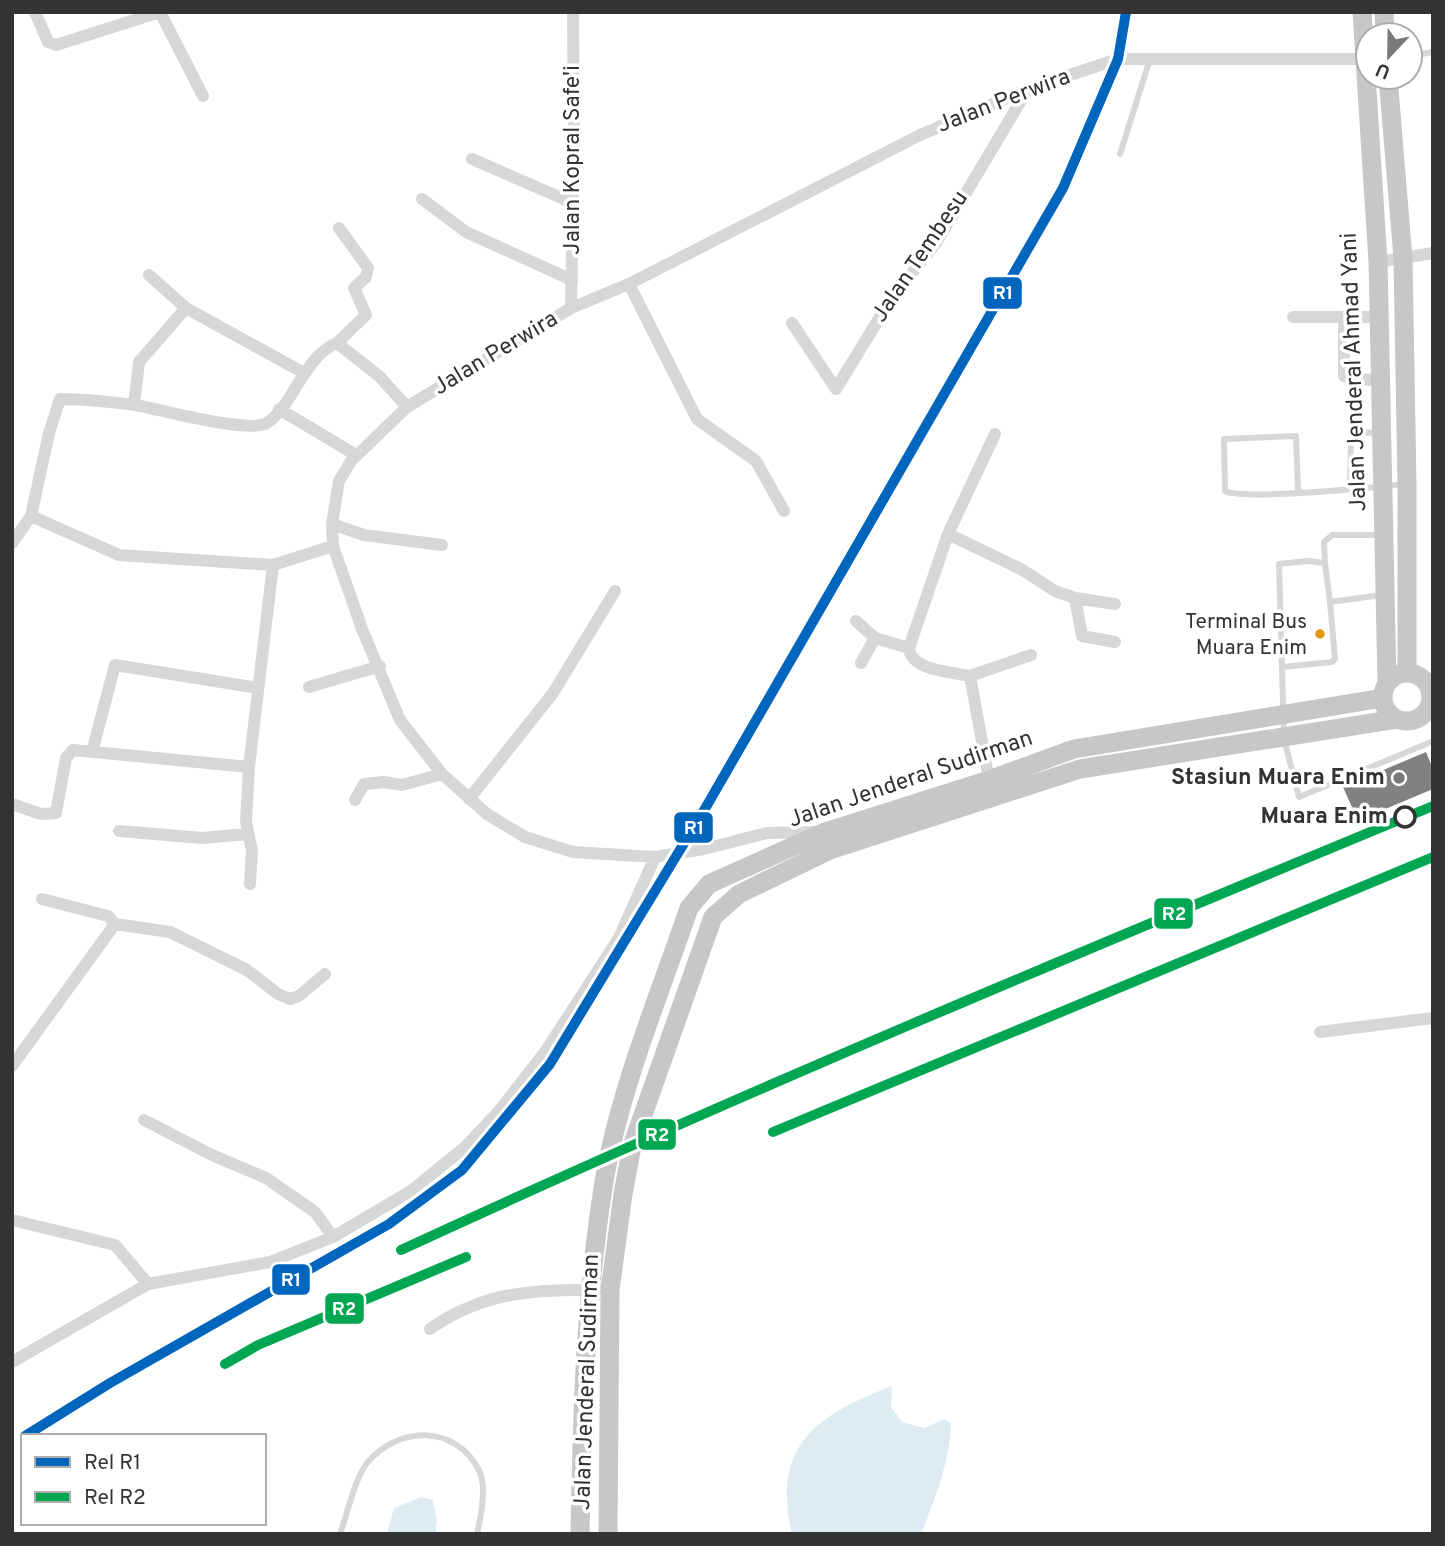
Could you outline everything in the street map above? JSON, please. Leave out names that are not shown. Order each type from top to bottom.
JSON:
[{"type":"highway","name":"Jalan Jenderal Ahmad Yani","points":[[1368,91],[1378,261],[1379,380],[1387,595],[1385,690]]},
{"type":"highway","name":"Jalan Jenderal Ahmad Yani","points":[[1389,91],[1403,258],[1407,673]]},
{"type":"highway","points":[[1407,673],[1419,677],[1427,685],[1432,697],[1420,717],[1405,721],[1397,719],[1387,710],[1385,690],[1396,676],[1407,673]]},
{"type":"highway","name":"Jalan Jenderal Sudirman","points":[[608,1534],[601,1290],[603,1189],[623,1103],[689,908],[709,884],[1074,749],[1283,716],[1385,690]]},
{"type":"highway","name":"Jalan Jenderal Sudirman","points":[[580,1534],[583,1363],[632,1146],[698,953],[713,917],[739,894],[827,841],[1080,769],[1397,719]]},
{"type":"street","points":[[35,12],[48,42],[56,45],[160,12],[203,96]]},
{"type":"street","name":"Jalan Kopral Safe'i","points":[[571,308],[573,12]]},
{"type":"street","name":"Jalan Perwira","points":[[827,841],[767,833],[704,849],[655,857],[573,852],[525,837],[469,799],[442,774],[400,720],[380,666],[362,629],[333,546],[332,524],[339,481],[356,455],[407,408],[571,308],[629,284],[920,135],[1028,89],[1118,59],[1354,59]]},
{"type":"street","name":"Jalan Tembesu","points":[[792,323],[836,389],[891,299],[936,243],[1028,89]]},
{"type":"street","points":[[472,159],[573,203]]},
{"type":"street","points":[[422,200],[466,232],[572,280]]},
{"type":"street","points":[[13,539],[31,516],[58,400],[134,405],[249,426],[266,423],[304,373],[366,315],[354,288],[366,277],[368,268],[339,228]]},
{"type":"street","points":[[1378,261],[1433,253]]},
{"type":"street","points":[[149,275],[187,308],[304,373]]},
{"type":"street","points":[[629,284],[697,419],[756,461],[784,511]]},
{"type":"street","points":[[134,405],[139,362],[187,308]]},
{"type":"street","points":[[1293,317],[1378,317]]},
{"type":"street","points":[[1344,317],[1344,376],[1379,380]]},
{"type":"street","points":[[337,343],[379,376],[407,408]]},
{"type":"street","points":[[279,409],[356,455]]},
{"type":"street","points":[[995,434],[947,534],[909,648],[912,659],[920,665],[970,676],[1031,655]]},
{"type":"street","points":[[31,516],[119,555],[273,565],[333,546]]},
{"type":"street","points":[[332,524],[364,535],[442,545]]},
{"type":"street","points":[[947,534],[1021,569],[1055,591],[1075,598],[1115,604]]},
{"type":"street","points":[[250,884],[251,851],[246,822],[249,767],[273,565]]},
{"type":"street","points":[[469,799],[553,694],[615,591]]},
{"type":"street","points":[[1075,598],[1082,636],[1115,642]]},
{"type":"street","points":[[856,621],[875,638],[909,648]]},
{"type":"street","points":[[861,663],[875,638]]},
{"type":"street","points":[[92,752],[115,665],[258,688]]},
{"type":"street","points":[[309,687],[380,666]]},
{"type":"street","points":[[970,676],[989,780]]},
{"type":"street","points":[[12,804],[41,814],[54,815],[64,782],[66,758],[73,750],[249,767]]},
{"type":"street","points":[[355,800],[364,784],[384,782],[402,785],[442,774]]},
{"type":"street","points":[[119,831],[202,838],[248,834]]},
{"type":"street","points":[[12,1362],[148,1284],[270,1262],[333,1237],[411,1191],[464,1148],[499,1111],[545,1052],[619,938],[655,857]]},
{"type":"street","points":[[43,899],[108,916],[115,924],[170,932],[240,966],[278,994],[290,999],[299,996],[325,974]]},
{"type":"street","points":[[12,1066],[108,938],[115,924]]},
{"type":"street","points":[[1320,1032],[1433,1018]]},
{"type":"street","points":[[144,1120],[212,1155],[266,1178],[315,1212],[333,1237]]},
{"type":"street","points":[[12,1220],[111,1243],[120,1248],[148,1284]]},
{"type":"street","points":[[430,1329],[476,1302],[523,1293],[601,1290]]},
{"type":"lane","points":[[1120,154],[1150,59]]},
{"type":"lane","points":[[1350,487],[1351,432],[1381,433]]},
{"type":"lane","points":[[1298,491],[1296,436],[1224,439],[1225,491],[1235,495],[1298,491],[1350,487],[1407,484]]},
{"type":"lane","points":[[1283,667],[1332,662],[1335,659],[1324,542],[1332,535],[1384,535]]},
{"type":"lane","points":[[1325,563],[1308,561],[1279,564],[1284,738],[1299,797],[1431,742]]},
{"type":"lane","points":[[1331,601],[1387,595]]},
{"type":"lane","points":[[340,1534],[365,1465],[390,1442],[426,1433],[457,1443],[480,1471],[482,1512],[477,1534]]},
{"type":"shaded area","points":[[892,1386],[891,1407],[902,1422],[924,1428],[945,1419],[951,1424],[945,1466],[921,1534],[792,1534],[787,1503],[788,1477],[795,1456],[806,1437],[842,1409]]},
{"type":"shaded area","points":[[421,1497],[433,1500],[437,1522],[435,1534],[387,1534],[394,1508]]},
{"type":"building","name":"Stasiun Muara Enim","points":[[1426,752],[1433,769],[1433,789],[1371,815],[1368,809],[1355,814],[1343,787]]},
{"type":"rail line","name":"R1","points":[[28,1434],[110,1383],[389,1224],[462,1170],[550,1064],[706,807],[1063,188],[1118,59],[1126,12]]},
{"type":"rail line","name":"R2","points":[[401,1250],[786,1078],[1433,806]]},
{"type":"rail line","name":"R2","points":[[773,1132],[1433,857]]},
{"type":"rail line","name":"R2","points":[[225,1364],[258,1345],[466,1257]]},
{"type":"place","name":"Terminal Bus Muara Enim","points":[[1320,634]]},
{"type":"place","name":"Stasiun Muara Enim","points":[[1399,778]]},
{"type":"place","name":"Muara Enim","points":[[1405,817]]}]
